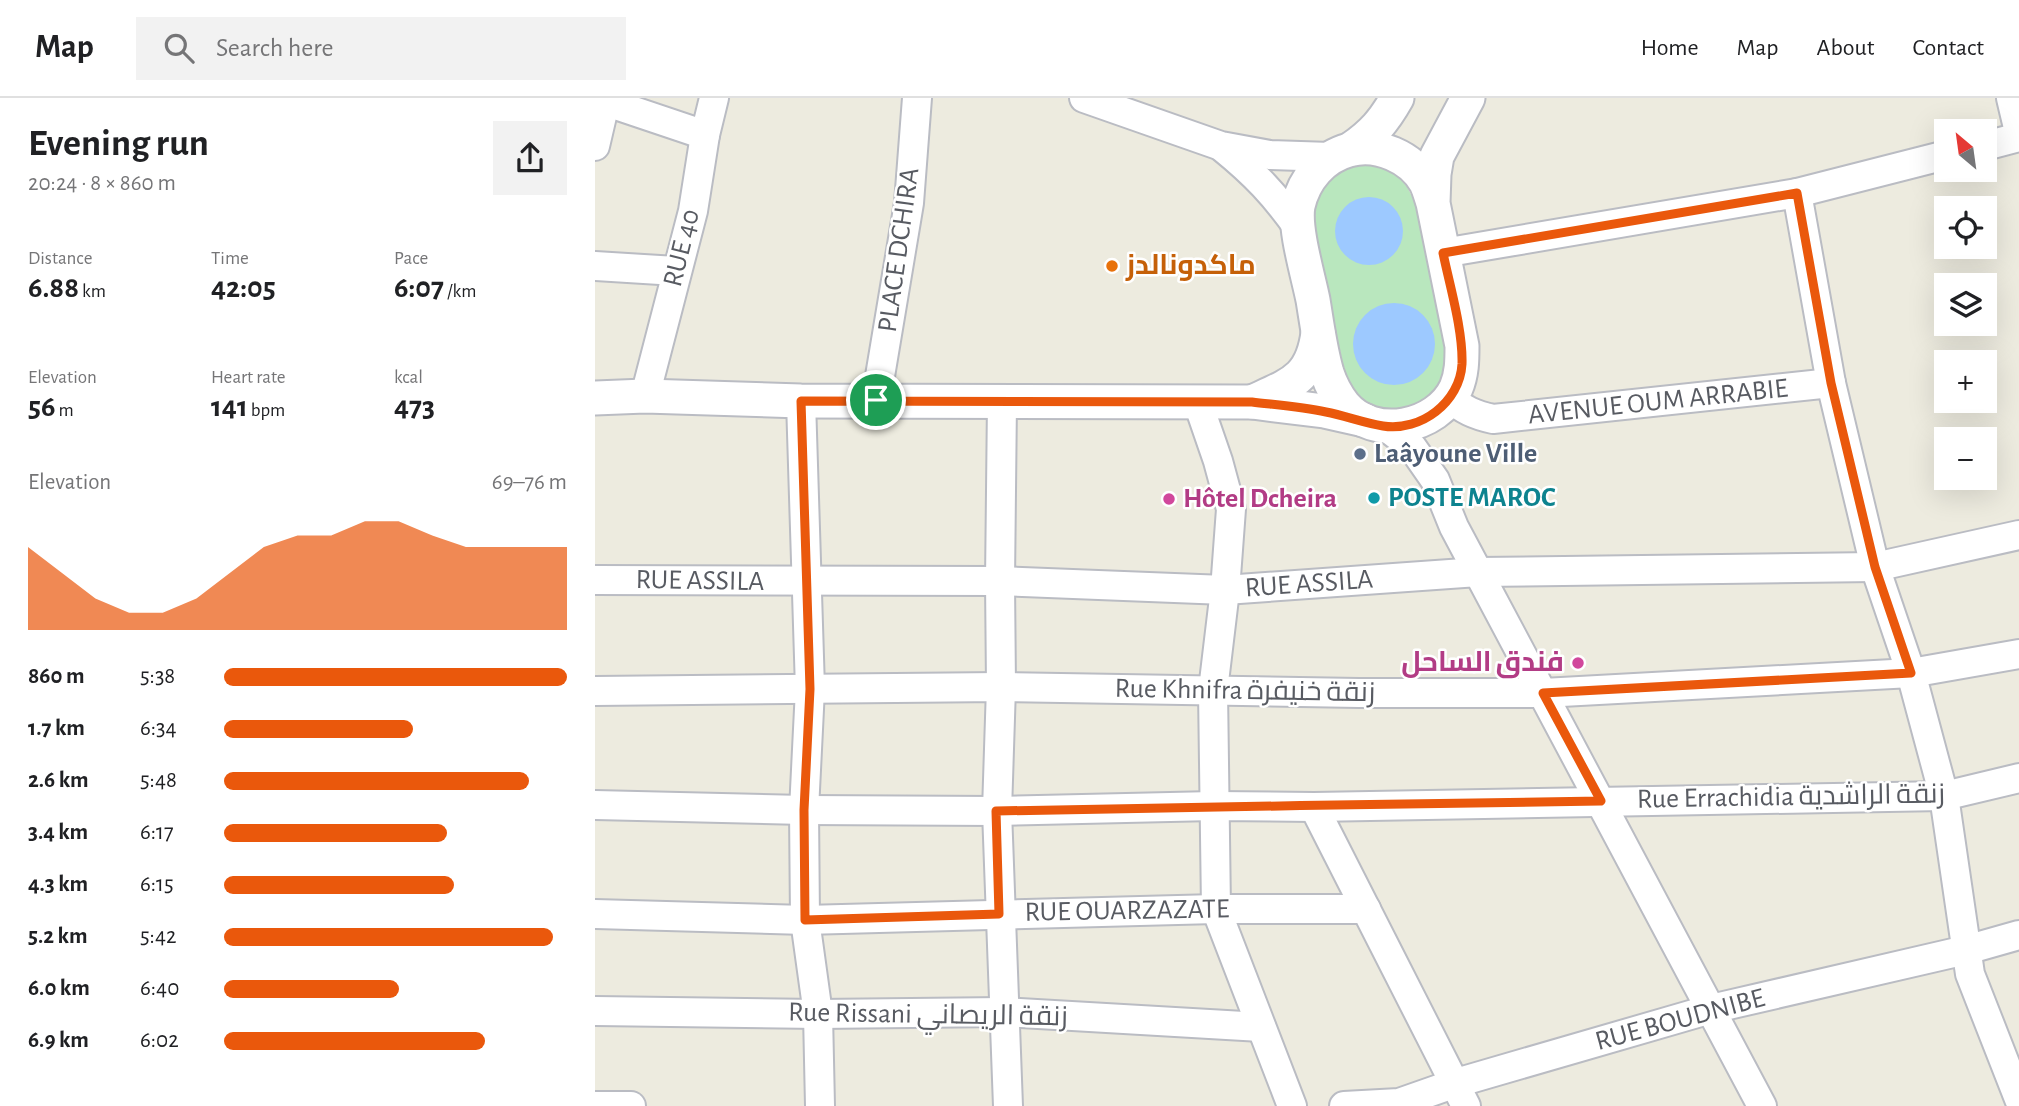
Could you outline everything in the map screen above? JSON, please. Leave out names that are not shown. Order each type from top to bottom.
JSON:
[{"type":"street","name":"RUE 40","points":[[645,396],[693,211],[714,98]]},
{"type":"street","name":"PLACE DCHIRA","points":[[876,400],[909,203],[918,98]]},
{"type":"street","points":[[595,398],[645,396],[801,401],[1252,402],[1324,411],[1375,423],[1406,426],[1426,418],[1442,405],[1456,388],[1462,367],[1462,346],[1433,203],[1426,182],[1412,165],[1394,153],[1373,148],[1341,153],[1270,155],[1221,146],[1084,98]]},
{"type":"street","points":[[1397,98],[1384,120],[1369,136],[1315,170],[1304,188],[1298,208],[1299,229],[1327,372],[1334,391],[1347,408],[1412,447],[1435,480],[1454,527],[1762,1106]]},
{"type":"street","points":[[1433,203],[1437,156],[1468,98]]},
{"type":"street","points":[[1997,142],[2019,135],[2011,98]]},
{"type":"street","points":[[595,146],[600,100],[705,135]]},
{"type":"street","points":[[1221,146],[1253,172],[1278,199],[1299,229]]},
{"type":"street","points":[[1443,253],[1797,193],[1934,158]]},
{"type":"street","points":[[1797,193],[1831,383],[1875,567],[1911,673],[1944,796],[1970,974],[2019,1099]]},
{"type":"street","points":[[595,267],[676,271]]},
{"type":"street","points":[[1252,402],[1298,378],[1309,365],[1316,350],[1318,329]]},
{"type":"street","name":"AVENUE OUM ARRABIE","points":[[1442,405],[1461,408],[1474,415],[1493,419],[1831,383]]},
{"type":"street","points":[[801,401],[810,689],[804,810],[805,920],[818,1014],[820,1106]]},
{"type":"street","points":[[1002,401],[1001,688],[996,811],[1008,1106]]},
{"type":"street","points":[[1198,403],[1231,509],[1213,690],[1216,909],[1292,1106]]},
{"type":"street","points":[[1435,480],[1430,441],[1442,405]]},
{"type":"street","name":"RUE ASSILA","points":[[595,580],[1000,581],[1225,590],[1478,572],[1875,567],[2019,536]]},
{"type":"street","name":"Rue Khnifra زنقة خنيفرة","points":[[595,691],[1001,688],[1543,693],[1911,673],[2019,654]]},
{"type":"street","name":"Rue Errachidia زنقة الراشدية","points":[[595,805],[996,811],[1944,796],[2019,778]]},
{"type":"street","points":[[1314,807],[1461,1095]]},
{"type":"street","name":"RUE OUARZAZATE","points":[[595,914],[805,920],[1216,909],[1366,909]]},
{"type":"street","name":"RUE BOUDNIBE","points":[[1343,1106],[1398,1105],[1461,1095],[1711,1009],[1966,950],[2019,935]]},
{"type":"street","name":"Rue Rissani زنقة الريصاني","points":[[595,1011],[818,1014],[1004,1012],[1261,1027]]},
{"type":"street","points":[[595,1105],[631,1106]]},
{"type":"green space","points":[[1370,164],[1393,173],[1404,183],[1412,196],[1447,348],[1443,382],[1434,396],[1403,412],[1372,407],[1349,385],[1313,225],[1316,199],[1326,181],[1345,169]]},
{"type":"water","points":[[1362,197],[1376,197],[1388,202],[1398,212],[1403,231],[1398,250],[1388,260],[1376,265],[1362,265],[1350,260],[1340,250],[1335,238],[1335,224],[1340,212],[1350,202]]},
{"type":"water","points":[[1394,303],[1410,306],[1423,315],[1432,328],[1435,344],[1432,360],[1423,373],[1410,382],[1394,385],[1378,382],[1365,373],[1356,360],[1353,344],[1356,328],[1365,315],[1378,306]]},
{"type":"place","name":"ماكدونالدز","points":[[1112,266]]},
{"type":"place","name":"Laâyoune Ville","points":[[1360,454]]},
{"type":"place","name":"POSTE MAROC","points":[[1374,498]]},
{"type":"place","name":"Hôtel Dcheira","points":[[1169,499]]},
{"type":"place","name":"فندق الساحل","points":[[1578,663]]},
{"type":"route","points":[[1797,193],[1831,383],[1875,567],[1911,673],[1543,693],[1601,801],[996,811],[999,914],[805,920],[804,810],[810,689],[801,401],[876,400],[1252,402],[1324,411],[1385,426],[1406,426],[1426,418],[1444,406],[1456,388],[1462,367],[1462,346],[1443,253],[1797,193]]}]
